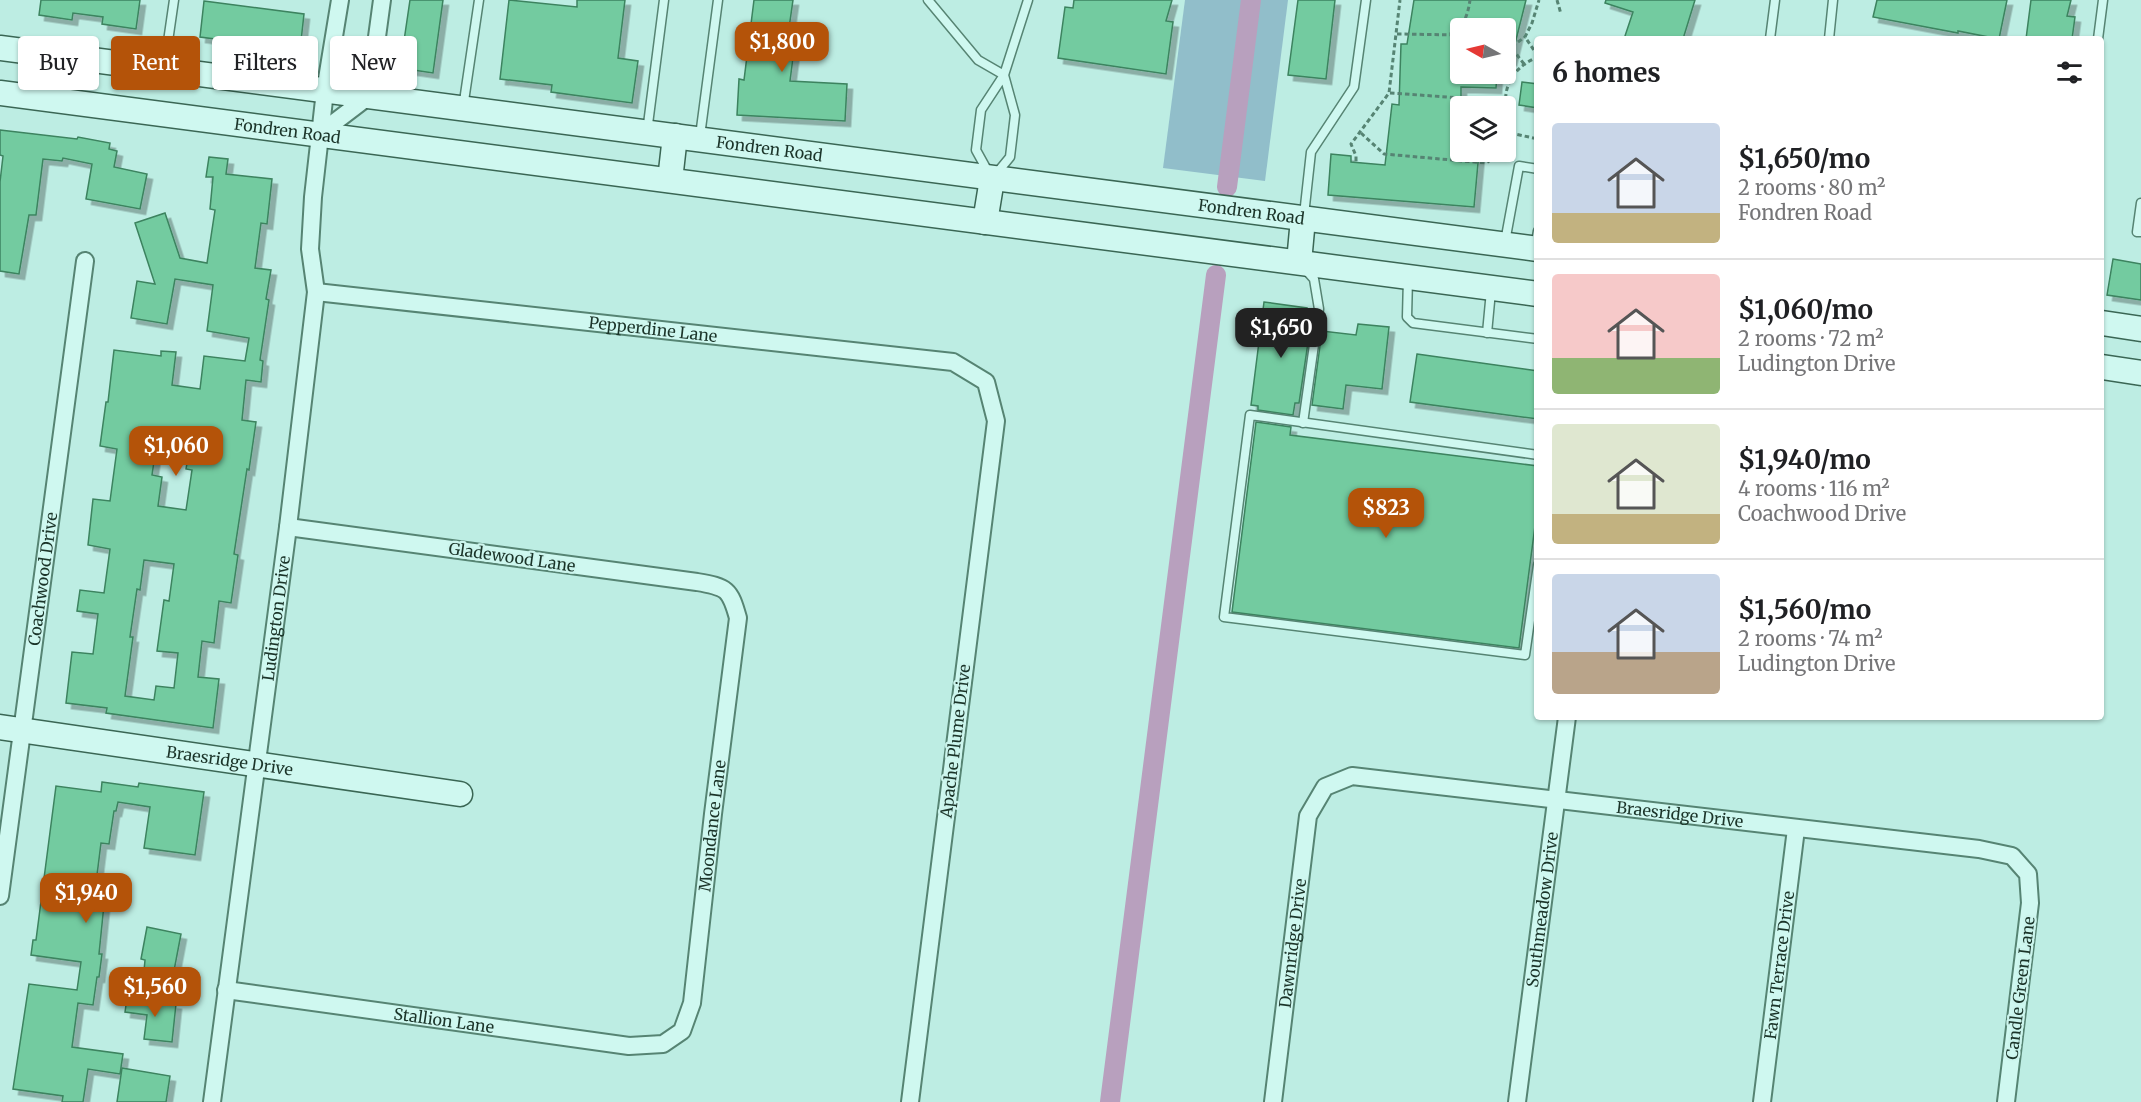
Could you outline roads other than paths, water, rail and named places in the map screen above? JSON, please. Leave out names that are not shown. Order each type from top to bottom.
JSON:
[{"type":"main road","name":"Fondren Road","points":[[0,48],[111,62]]},
{"type":"main road","name":"Fondren Road","points":[[200,74],[1504,245],[1534,243]]},
{"type":"main road","name":"Fondren Road","points":[[0,93],[1534,293]]},
{"type":"main road","points":[[670,180],[675,136]]},
{"type":"main road","points":[[985,222],[992,179]]},
{"type":"main road","points":[[1299,262],[1303,219]]},
{"type":"main road","points":[[2104,323],[2141,329]]},
{"type":"main road","points":[[2104,368],[2141,373]]},
{"type":"main road","name":"Braesridge Drive","points":[[11,729],[460,794]]},
{"type":"street","name":"Ludington Drive","points":[[212,1102],[288,527],[316,292],[310,249],[312,197],[325,91],[340,0]]},
{"type":"street","points":[[320,135],[369,96],[382,0]]},
{"type":"street","name":"Coachwood Drive","points":[[0,896],[11,729],[85,261]]},
{"type":"street","name":"Pepperdine Lane","points":[[316,292],[953,362],[986,382]]},
{"type":"street","name":"Apache Plume Drive","points":[[910,1102],[996,421],[986,382]]},
{"type":"street","name":"Gladewood Lane","points":[[288,527],[697,582],[720,586],[732,597]]},
{"type":"street","name":"Moondance Lane","points":[[663,1044],[682,1031],[692,1003],[738,618],[732,597]]},
{"type":"street","name":"Southmeadow Drive","points":[[1517,1102],[1567,720]]},
{"type":"street","name":"Braesridge Drive","points":[[1325,787],[1352,776],[1979,849],[2012,856],[2028,874]]},
{"type":"street","name":"Dawnridge Drive","points":[[1273,1102],[1308,816],[1325,787]]},
{"type":"street","name":"Fawn Terrace Drive","points":[[1762,1102],[1796,829]]},
{"type":"street","name":"Candle Green Lane","points":[[2006,1102],[2030,903],[2028,874]]},
{"type":"street","name":"Stallion Lane","points":[[226,990],[629,1046],[663,1044]]},
{"type":"lane","points":[[169,36],[174,0]]},
{"type":"lane","points":[[463,108],[479,0]]},
{"type":"lane","points":[[647,132],[664,0]]},
{"type":"lane","points":[[699,140],[718,0]]},
{"type":"lane","points":[[928,0],[978,60],[1004,75],[1015,115],[1010,157],[992,179],[976,150],[981,110],[1004,75],[1028,0]]},
{"type":"lane","points":[[1303,219],[1311,152],[1354,87],[1366,0]]},
{"type":"lane","points":[[1770,36],[1775,0]]},
{"type":"lane","points":[[1828,36],[1833,0]]},
{"type":"lane","points":[[2098,36],[2103,0]]},
{"type":"lane","points":[[1504,245],[1518,166],[1534,169]]},
{"type":"lane","points":[[2141,203],[2137,232],[2141,232]]},
{"type":"lane","points":[[1299,262],[1314,279],[1319,309],[1303,423]]},
{"type":"lane","points":[[1408,277],[1407,317],[1413,323],[1534,339]]},
{"type":"lane","points":[[1486,333],[1492,288]]},
{"type":"lane","points":[[1534,454],[1250,415],[1224,616],[1525,655],[1534,593]]},
{"type":"waterway","points":[[1227,187],[1251,0]]},
{"type":"waterway","points":[[1110,1102],[1216,275]]}]
